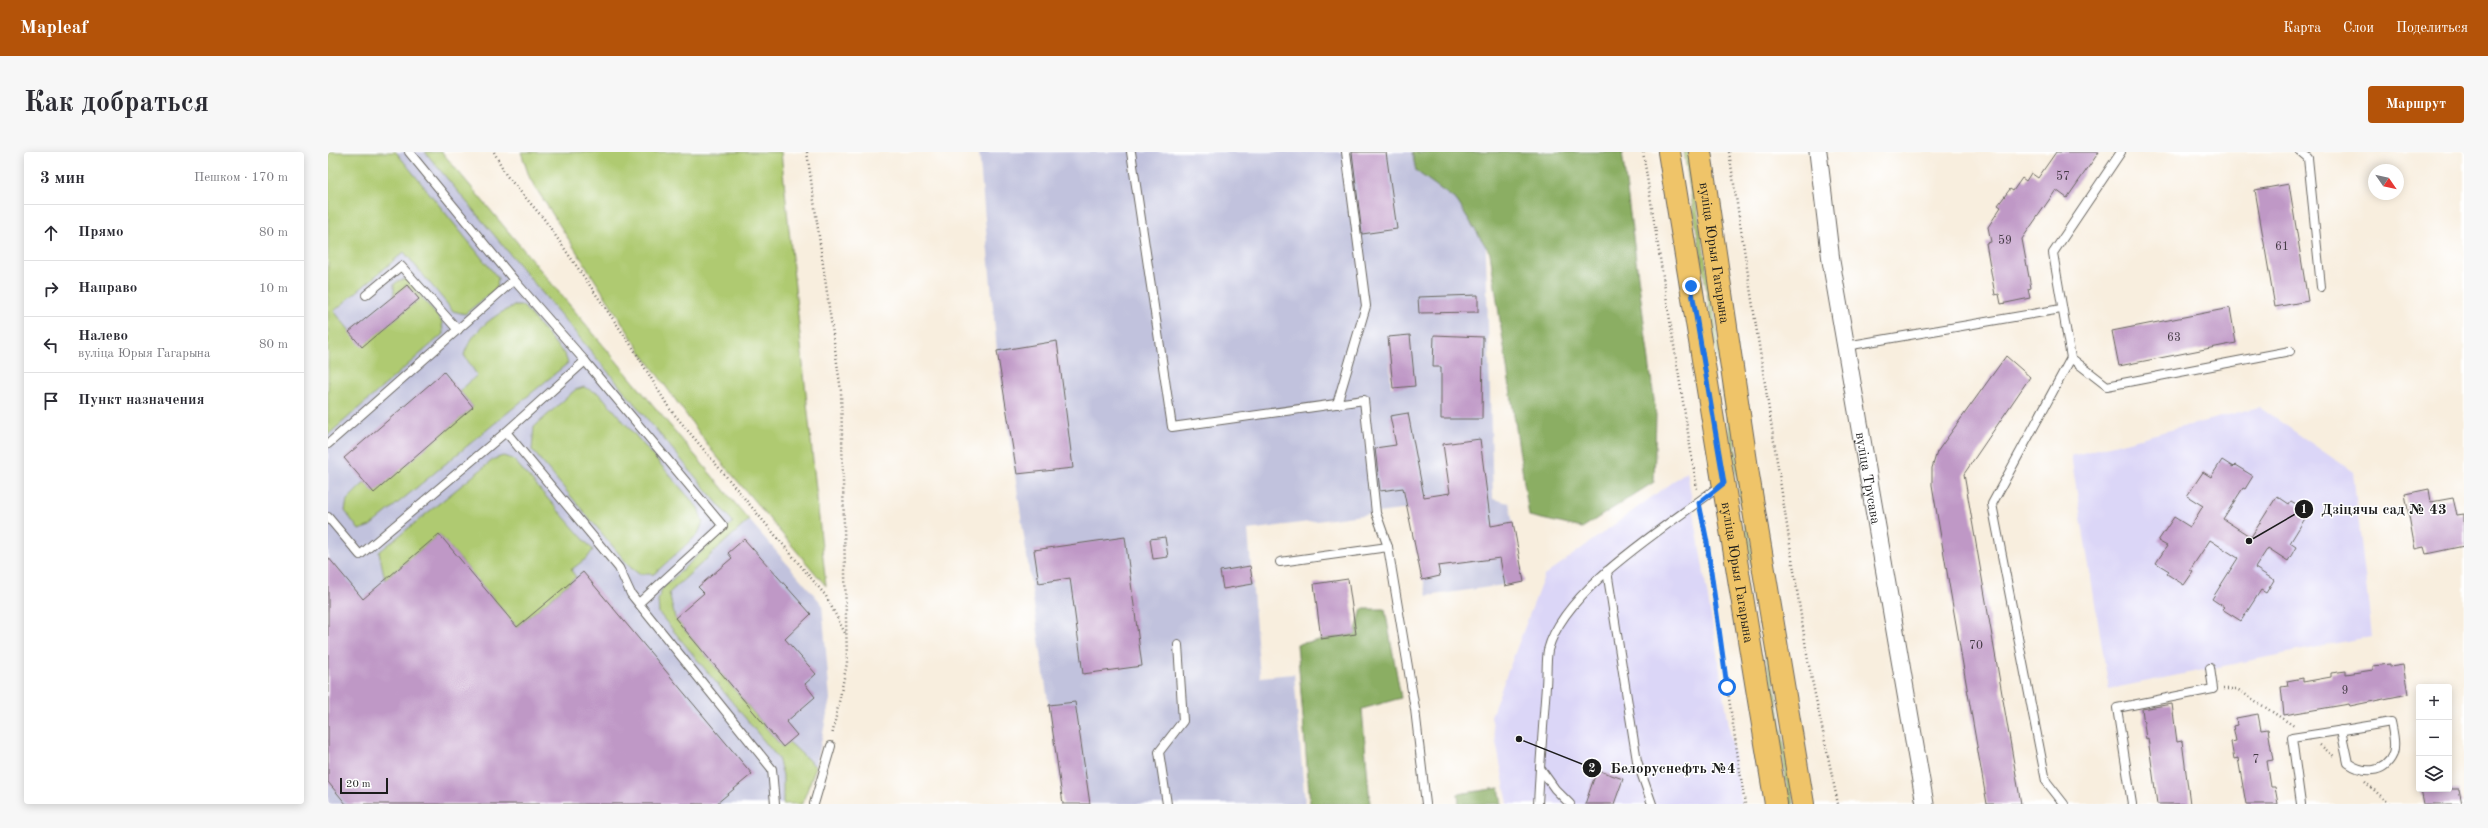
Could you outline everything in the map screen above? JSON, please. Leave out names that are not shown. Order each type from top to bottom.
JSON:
[{"type":"main road","name":"вуліца Юрыя Гагарына","points":[[1668,152],[1776,804]]},
{"type":"main road","name":"вуліца Юрыя Гагарына","points":[[1700,152],[1748,475],[1803,804]]},
{"type":"street","name":"вуліца Трусава","points":[[1818,152],[1831,261],[1925,804]]},
{"type":"lane","points":[[410,152],[514,280],[723,526],[639,603]]},
{"type":"lane","points":[[1130,152],[1172,428],[1364,400],[1376,513],[1388,547],[1416,709],[1426,804]]},
{"type":"lane","points":[[1337,404],[1366,306],[1346,152]]},
{"type":"lane","points":[[2064,804],[2046,781],[1992,504],[2071,358],[2061,310],[2053,253],[2121,152]]},
{"type":"lane","points":[[2301,152],[2308,158],[2321,287]]},
{"type":"lane","points":[[366,296],[401,266],[458,330]]},
{"type":"lane","points":[[328,444],[514,280]]},
{"type":"lane","points":[[1846,346],[2061,310]]},
{"type":"lane","points":[[2071,358],[2107,386],[2290,351]]},
{"type":"lane","points":[[328,517],[360,555],[506,432],[585,362]]},
{"type":"lane","points":[[506,432],[619,568],[631,594],[772,769],[773,803]]},
{"type":"lane","points":[[1538,804],[1548,650],[1559,627],[1573,607],[1607,571],[1655,532],[1699,503],[1724,483]]},
{"type":"lane","points":[[1280,562],[1388,547]]},
{"type":"lane","points":[[1607,571],[1637,761],[1652,804]]},
{"type":"lane","points":[[1167,804],[1159,752],[1183,721],[1178,645]]},
{"type":"lane","points":[[2132,804],[2117,708],[2213,689],[2210,668]]},
{"type":"lane","points":[[2301,804],[2292,738],[2341,730],[2391,722],[2394,741],[2393,754],[2378,769],[2368,772],[2358,770],[2348,763],[2341,730]]},
{"type":"lane","points":[[814,804],[830,746]]},
{"type":"lane","points":[[1540,768],[1555,789],[1570,804]]},
{"type":"path","points":[[494,152],[506,175],[544,219],[633,348],[669,408],[826,596],[846,635]]},
{"type":"path","points":[[807,152],[841,391],[847,663],[830,746]]},
{"type":"path","points":[[1643,152],[1699,503],[1707,542],[1745,804]]},
{"type":"path","points":[[1729,152],[1808,661],[1838,804]]},
{"type":"shaded area","points":[[328,152],[442,152],[749,520],[822,604],[830,699],[816,767],[802,804],[328,804]]},
{"type":"shaded area","points":[[979,152],[1483,152],[1493,499],[1509,503],[1524,582],[1427,596],[1408,509],[1248,530],[1260,677],[1294,674],[1305,804],[1063,804],[997,351]],"holes":[[[1389,342],[1398,387],[1391,387]]]},
{"type":"shaded area","points":[[2259,407],[2353,472],[2372,636],[2109,689],[2071,456]]},
{"type":"shaded area","points":[[1687,471],[1742,804],[1508,804],[1491,716],[1544,576]]},
{"type":"green space","points":[[328,152],[396,152],[498,278],[497,288],[465,314],[453,311],[404,252],[334,311],[362,346],[419,299],[407,285],[394,296],[394,284],[400,280],[407,279],[442,322],[443,334],[328,435]]},
{"type":"green space","points":[[425,152],[442,152],[749,520],[669,593],[675,618],[782,747],[789,742],[816,767],[802,804],[783,804],[783,775],[778,758],[659,613],[658,600],[662,589],[733,522]]},
{"type":"green space","points":[[521,152],[781,152],[826,586],[713,452],[641,352],[530,179]]},
{"type":"green space","points":[[1412,152],[1622,152],[1656,415],[1654,482],[1582,528],[1529,516],[1490,253],[1457,201],[1416,171]]},
{"type":"green space","points":[[1684,152],[1688,152],[1794,804],[1790,804]]},
{"type":"green space","points":[[514,306],[523,306],[565,355],[568,363],[370,526],[359,530],[345,511],[347,500],[365,482],[374,492],[473,407],[460,391],[477,375],[464,355],[467,347],[483,326],[490,320]]},
{"type":"green space","points":[[584,387],[600,394],[698,508],[703,522],[698,534],[654,574],[639,574],[631,568],[532,450],[534,427],[575,390]]},
{"type":"green space","points":[[503,456],[513,459],[593,550],[588,557],[571,570],[576,577],[517,627],[439,534],[385,580],[379,552],[494,459]]},
{"type":"green space","points":[[1362,609],[1385,609],[1401,698],[1362,709],[1370,804],[1310,804],[1297,644],[1355,634]]},
{"type":"green space","points":[[1499,788],[1502,804],[1459,804],[1458,794]]},
{"type":"building","points":[[1352,152],[1386,152],[1397,229],[1362,234]]},
{"type":"building","points":[[2056,152],[2099,152],[2067,198],[2056,190],[2022,239],[2031,288],[2028,289],[2030,298],[2001,304],[1999,294],[1995,295],[1986,243],[1991,242],[1988,227],[2001,207],[1998,205],[2010,189],[2013,191],[2022,178],[2026,181],[2031,173],[2038,178]]},
{"type":"building","points":[[2289,184],[2308,301],[2275,307],[2255,190]]},
{"type":"building","points":[[407,285],[419,299],[362,347],[349,332]]},
{"type":"building","points":[[1478,295],[1478,312],[1419,313],[1418,297]]},
{"type":"building","points":[[2230,308],[2236,343],[2119,366],[2112,331]]},
{"type":"building","points":[[1410,335],[1415,386],[1393,388],[1388,337]]},
{"type":"building","points":[[1434,335],[1483,337],[1482,419],[1441,419],[1441,367],[1433,367]]},
{"type":"building","points":[[1057,341],[1073,468],[1017,474],[997,351]]},
{"type":"building","points":[[2006,356],[2030,377],[1964,474],[2021,804],[1987,804],[1932,485],[1932,468],[1937,452]]},
{"type":"building","points":[[444,372],[473,407],[374,493],[344,458]]},
{"type":"building","points":[[1408,413],[1424,497],[1450,493],[1443,444],[1480,439],[1491,526],[1513,522],[1524,582],[1505,586],[1500,558],[1438,566],[1440,576],[1422,580],[1403,488],[1380,491],[1375,448],[1396,445],[1390,416]]},
{"type":"building","points":[[2222,460],[2233,467],[2235,465],[2253,476],[2245,489],[2243,488],[2223,519],[2251,537],[2277,496],[2289,504],[2291,501],[2309,512],[2290,543],[2296,547],[2288,561],[2268,548],[2255,568],[2274,580],[2266,593],[2261,590],[2241,621],[2222,609],[2224,607],[2212,599],[2238,558],[2210,540],[2190,570],[2193,572],[2184,585],[2167,574],[2169,571],[2156,563],[2167,546],[2158,541],[2174,517],[2190,527],[2203,506],[2187,496],[2203,472],[2211,477]]},
{"type":"building","points":[[2429,489],[2431,502],[2453,498],[2457,515],[2464,514],[2464,546],[2426,554],[2424,547],[2415,549],[2405,494]]},
{"type":"building","points":[[439,534],[517,627],[583,572],[752,774],[716,804],[346,804],[328,782],[328,557],[363,599]]},
{"type":"building","points":[[1125,537],[1142,666],[1083,674],[1070,578],[1039,583],[1034,550]]},
{"type":"building","points":[[1165,537],[1168,557],[1153,559],[1150,539]]},
{"type":"building","points":[[744,539],[811,614],[785,639],[816,674],[805,684],[815,697],[786,722],[797,735],[783,747],[675,618],[704,593],[698,587],[732,558],[728,553]]},
{"type":"building","points":[[1250,566],[1253,584],[1223,589],[1220,571]]},
{"type":"building","points":[[1348,579],[1356,634],[1321,639],[1314,584]]},
{"type":"building","points":[[2390,664],[2390,667],[2403,665],[2408,694],[2350,706],[2349,704],[2284,715],[2281,687],[2288,686],[2287,681],[2303,678],[2303,682],[2331,677],[2331,673],[2346,671],[2346,674],[2373,670],[2373,666]]},
{"type":"building","points":[[1075,702],[1090,804],[1063,804],[1049,705]]},
{"type":"building","points":[[2172,704],[2177,742],[2182,741],[2190,804],[2157,804],[2148,738],[2146,739],[2142,709]]},
{"type":"building","points":[[2258,714],[2261,730],[2268,729],[2273,760],[2267,761],[2271,787],[2275,787],[2278,804],[2246,804],[2238,758],[2234,759],[2231,742],[2236,741],[2233,726],[2237,725],[2236,718]]},
{"type":"building","points":[[1597,770],[1623,779],[1614,804],[1585,804]]},
{"type":"building","points":[[2452,789],[2459,789],[2462,804],[2424,804],[2422,792],[2452,792]]},
{"type":"place","name":"Дзіцячы сад № 43","points":[[2249,541]]},
{"type":"place","name":"Белоруснефть №4","points":[[1519,739]]},
{"type":"route","points":[[1691,286],[1724,483],[1699,503],[1707,542],[1727,687]]}]
